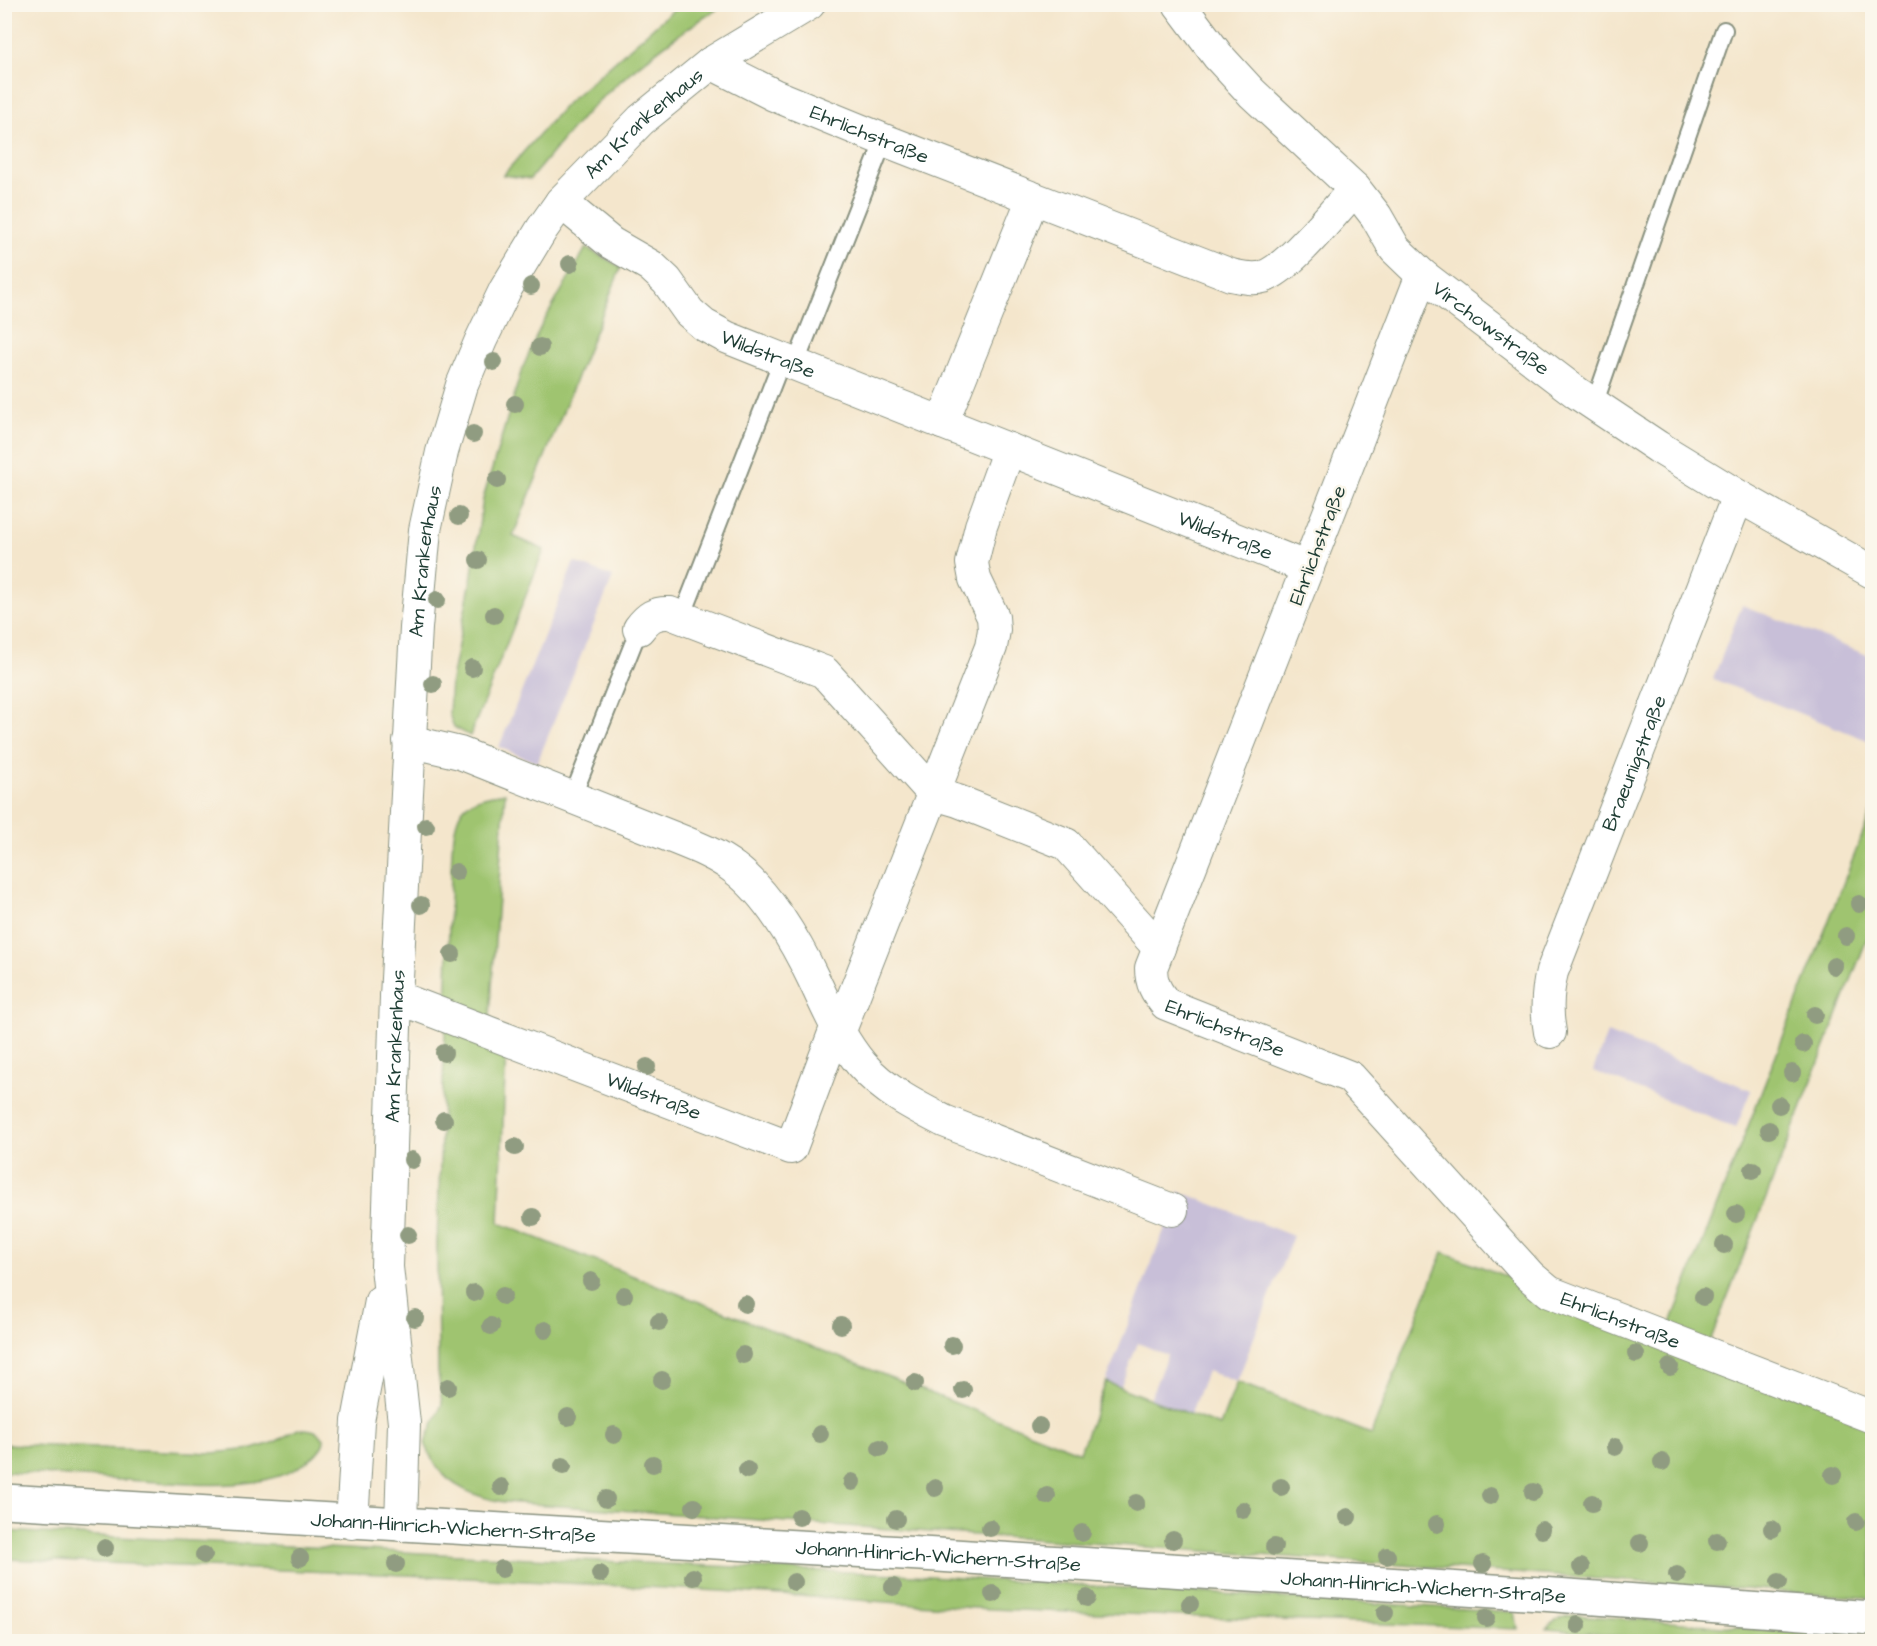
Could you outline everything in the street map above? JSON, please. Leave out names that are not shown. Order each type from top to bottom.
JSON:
[{"type":"street","name":"Am Krankenhaus","points":[[401,1525],[404,1423],[387,1267],[396,997],[416,628],[425,531],[442,452],[462,385],[481,340],[505,290],[561,202],[640,120],[711,63],[808,4]]},
{"type":"street","name":"Virchowstraße","points":[[1179,4],[1218,56],[1252,93],[1355,189],[1376,216],[1395,249],[1422,275],[1594,405],[1738,496],[1872,572]]},
{"type":"street","name":"Ehrlichstraße","points":[[711,63],[774,95],[884,140],[1231,275],[1262,278],[1275,271],[1289,260],[1355,189]]},
{"type":"street","points":[[942,423],[1032,198]]},
{"type":"street","name":"Wildstraße","points":[[561,202],[611,243],[651,266],[667,280],[689,312],[704,325],[726,338],[1308,568]]},
{"type":"street","name":"Ehrlichstraße","points":[[1422,275],[1151,968],[1154,988],[1166,1004],[1350,1077],[1530,1276],[1549,1292],[1872,1417]]},
{"type":"street","name":"Wildstraße","points":[[396,997],[791,1148],[991,647],[994,630],[993,617],[975,579],[972,563],[981,526],[1009,449]]},
{"type":"street","name":"Braeunigstraße","points":[[1550,1032],[1547,1003],[1552,972],[1738,496]]},
{"type":"street","points":[[639,629],[652,615],[661,612],[670,613],[824,672],[934,794],[958,801],[1066,844],[1159,948]]},
{"type":"street","points":[[409,741],[460,753],[712,854],[734,868],[756,888],[774,910],[812,976],[837,1031],[862,1065],[887,1089],[944,1121],[1172,1210]]},
{"type":"street","name":"Am Krankenhaus","points":[[352,1523],[358,1421],[387,1267]]},
{"type":"street","name":"Johann-Hinrich-Wichern-Straße","points":[[4,1502],[938,1555],[1529,1593],[1872,1618]]},
{"type":"lane","points":[[1594,405],[1724,30]]},
{"type":"lane","points":[[682,617],[788,362],[884,140]]},
{"type":"lane","points":[[572,798],[639,629]]},
{"type":"shaded area","points":[[574,562],[613,577],[537,763],[499,747]]},
{"type":"shaded area","points":[[1742,605],[1872,657],[1872,742],[1713,679]]},
{"type":"shaded area","points":[[1607,1033],[1751,1090],[1736,1128],[1593,1071]]},
{"type":"shaded area","points":[[1179,1191],[1293,1236],[1237,1382],[1207,1371],[1190,1415],[1150,1399],[1167,1355],[1138,1343],[1120,1388],[1106,1382]]},
{"type":"green space","points":[[680,4],[724,5],[671,40],[621,80],[582,117],[530,179],[503,175],[568,102]]},
{"type":"green space","points":[[586,248],[621,267],[513,536],[544,550],[470,736],[454,727],[449,714],[451,680],[471,580],[483,499],[521,372],[540,328]]},
{"type":"green space","points":[[505,793],[490,1016],[506,1050],[499,1223],[1080,1452],[1106,1382],[1220,1426],[1237,1382],[1371,1434],[1443,1252],[1872,1417],[1872,1598],[504,1502],[485,1498],[456,1485],[441,1472],[425,1443],[442,1404],[438,1372],[437,1243],[452,849],[456,823],[464,808],[479,798]]},
{"type":"green space","points":[[1872,810],[1872,926],[1709,1344],[1669,1328]]},
{"type":"green space","points":[[298,1429],[319,1433],[324,1439],[323,1446],[299,1467],[279,1476],[257,1481],[210,1485],[5,1472],[5,1444],[212,1453],[253,1449],[275,1442]]},
{"type":"green space","points":[[4,1531],[460,1555],[896,1574],[1515,1612],[1518,1629],[991,1609],[721,1591],[429,1576],[5,1559]]},
{"type":"green space","points":[[1575,1615],[1872,1637],[1872,1641],[1672,1642],[1547,1629],[1559,1619]]}]
